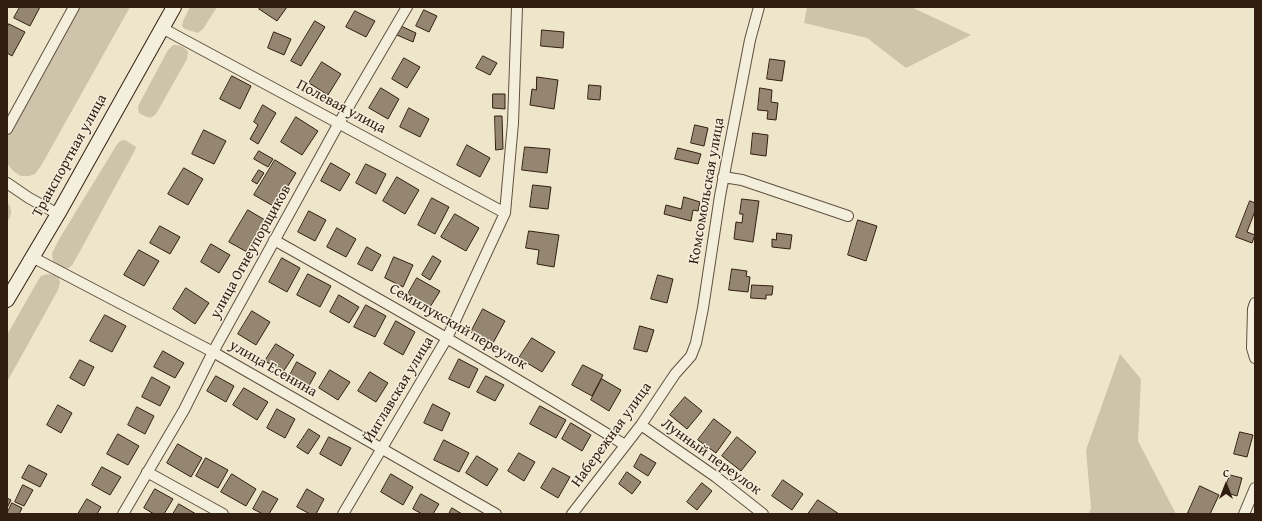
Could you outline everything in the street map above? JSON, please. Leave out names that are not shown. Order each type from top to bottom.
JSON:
[{"type":"main road","name":"Транспортная улица","points":[[7,300],[58,214],[174,7]]},
{"type":"street","points":[[7,129],[74,7]]},
{"type":"street","name":"улица Огнеупорщиков","points":[[123,514],[184,410],[213,352],[339,123],[408,7]]},
{"type":"street","points":[[505,213],[512,123],[517,7]]},
{"type":"street","name":"Комсомольская улица","points":[[674,374],[691,356],[696,343],[703,308],[723,177],[750,40],[759,7]]},
{"type":"street","name":"Полевая улица","points":[[162,28],[505,213]]},
{"type":"street","points":[[723,177],[742,180],[848,216]]},
{"type":"street","points":[[7,183],[29,198],[58,214]]},
{"type":"street","name":"Йиглавская улица","points":[[343,514],[447,338],[505,213]]},
{"type":"street","name":"Семилукский переулок","points":[[274,240],[447,338],[558,403],[625,445]]},
{"type":"street","name":"улица Есенина","points":[[32,257],[213,352],[496,514]]},
{"type":"street","points":[[1255,303],[1253,309],[1252,348],[1255,358]]},
{"type":"street","name":"Набережная улица","points":[[572,514],[641,425],[674,374]]},
{"type":"street","name":"Лунный переулок","points":[[641,425],[716,477],[763,514]]},
{"type":"street","points":[[148,472],[223,514]]},
{"type":"street","points":[[1244,514],[1255,488]]},
{"type":"shaded area","points":[[80,7],[130,7],[41,166],[35,174],[21,176],[13,171],[7,163],[7,138]]},
{"type":"shaded area","points":[[190,7],[217,7],[203,29],[198,33],[185,29],[182,26]]},
{"type":"shaded area","points":[[807,7],[911,7],[971,35],[906,68],[867,38],[804,23]]},
{"type":"shaded area","points":[[173,45],[185,48],[188,52],[187,59],[156,114],[152,117],[146,117],[139,113],[138,106],[168,50]]},
{"type":"shaded area","points":[[125,140],[136,147],[134,152],[73,264],[69,268],[65,268],[53,262],[52,253],[61,236],[116,146],[120,141]]},
{"type":"shaded area","points":[[7,201],[11,212],[7,223]]},
{"type":"shaded area","points":[[48,274],[59,278],[60,283],[58,290],[7,382],[7,335],[41,276]]},
{"type":"shaded area","points":[[1120,354],[1141,379],[1138,441],[1176,514],[1089,514],[1091,508],[1086,450]]},
{"type":"building","points":[[20,7],[40,7],[30,26],[14,18]]},
{"type":"building","points":[[261,7],[287,7],[277,21],[259,9]]},
{"type":"building","points":[[424,10],[437,16],[429,32],[416,26]]},
{"type":"building","points":[[355,11],[375,21],[366,37],[346,27]]},
{"type":"building","points":[[315,21],[325,27],[301,66],[291,61]]},
{"type":"building","points":[[9,24],[25,32],[12,56],[7,53],[7,28]]},
{"type":"building","points":[[401,26],[416,33],[413,42],[397,35]]},
{"type":"building","points":[[542,30],[564,32],[563,48],[541,46]]},
{"type":"building","points":[[274,32],[291,39],[284,55],[268,48]]},
{"type":"building","points":[[483,56],[497,63],[490,75],[476,68]]},
{"type":"building","points":[[404,58],[420,67],[407,88],[392,79]]},
{"type":"building","points":[[770,59],[785,61],[782,81],[767,79]]},
{"type":"building","points":[[322,62],[341,74],[328,95],[309,83]]},
{"type":"building","points":[[232,76],[251,86],[240,109],[220,99]]},
{"type":"building","points":[[537,77],[558,80],[554,109],[530,105],[532,89],[536,90]]},
{"type":"building","points":[[589,85],[601,86],[600,100],[588,99]]},
{"type":"building","points":[[381,88],[399,99],[388,119],[369,108]]},
{"type":"building","points":[[760,88],[772,90],[771,102],[778,103],[776,120],[767,119],[768,111],[758,110]]},
{"type":"building","points":[[493,94],[505,94],[505,109],[493,108]]},
{"type":"building","points":[[263,105],[276,113],[258,144],[250,139],[258,125],[254,122]]},
{"type":"building","points":[[409,108],[429,119],[420,137],[400,127]]},
{"type":"building","points":[[495,116],[502,116],[503,149],[496,150]]},
{"type":"building","points":[[296,117],[318,131],[302,155],[281,142]]},
{"type":"building","points":[[695,125],[708,128],[704,146],[691,143]]},
{"type":"building","points":[[204,130],[226,141],[214,164],[192,154]]},
{"type":"building","points":[[753,133],[768,135],[766,156],[751,154]]},
{"type":"building","points":[[467,145],[490,158],[480,177],[457,165]]},
{"type":"building","points":[[525,147],[550,149],[547,173],[522,170]]},
{"type":"building","points":[[678,148],[701,154],[698,164],[675,159]]},
{"type":"building","points":[[259,151],[273,159],[268,167],[254,159]]},
{"type":"building","points":[[275,160],[296,173],[275,207],[254,195]]},
{"type":"building","points":[[331,163],[350,174],[340,191],[321,181]]},
{"type":"building","points":[[366,164],[386,174],[376,194],[356,183]]},
{"type":"building","points":[[184,168],[203,179],[188,205],[168,194]]},
{"type":"building","points":[[259,170],[264,173],[257,184],[252,181]]},
{"type":"building","points":[[397,177],[419,190],[405,214],[383,201]]},
{"type":"building","points":[[533,185],[551,187],[548,209],[530,207]]},
{"type":"building","points":[[684,197],[700,202],[698,211],[693,210],[691,221],[664,214],[666,205],[681,209]]},
{"type":"building","points":[[432,198],[449,207],[435,234],[418,225]]},
{"type":"building","points":[[742,199],[759,201],[753,242],[734,239],[736,222],[742,223],[743,214],[740,214]]},
{"type":"building","points":[[1250,201],[1255,203],[1255,211],[1247,232],[1255,235],[1252,243],[1236,237]]},
{"type":"building","points":[[248,210],[265,220],[247,252],[229,242]]},
{"type":"building","points":[[309,211],[326,220],[315,241],[298,232]]},
{"type":"building","points":[[455,214],[479,228],[466,251],[441,237]]},
{"type":"building","points":[[858,220],[877,226],[866,261],[848,255]]},
{"type":"building","points":[[160,226],[180,237],[170,254],[150,243]]},
{"type":"building","points":[[337,228],[356,239],[346,257],[327,247]]},
{"type":"building","points":[[529,231],[559,235],[554,267],[537,264],[539,250],[526,248]]},
{"type":"building","points":[[777,233],[792,235],[790,249],[772,247],[772,239],[776,240]]},
{"type":"building","points":[[211,244],[230,255],[219,273],[201,262]]},
{"type":"building","points":[[367,247],[381,255],[372,271],[358,264]]},
{"type":"building","points":[[139,250],[159,261],[144,286],[124,275]]},
{"type":"building","points":[[433,256],[441,261],[430,280],[422,275]]},
{"type":"building","points":[[394,257],[413,265],[403,287],[385,278]]},
{"type":"building","points":[[282,258],[300,268],[287,292],[269,282]]},
{"type":"building","points":[[732,269],[747,271],[746,276],[750,277],[748,292],[729,290]]},
{"type":"building","points":[[308,274],[331,286],[320,307],[297,295]]},
{"type":"building","points":[[658,275],[673,279],[667,303],[651,299]]},
{"type":"building","points":[[417,278],[440,291],[430,307],[408,294]]},
{"type":"building","points":[[752,285],[773,286],[772,295],[766,295],[766,299],[751,298]]},
{"type":"building","points":[[186,288],[209,303],[195,324],[173,309]]},
{"type":"building","points":[[339,295],[359,307],[349,323],[330,312]]},
{"type":"building","points":[[366,305],[386,316],[375,337],[354,327]]},
{"type":"building","points":[[483,309],[505,321],[493,343],[471,332]]},
{"type":"building","points":[[252,311],[270,322],[256,345],[238,334]]},
{"type":"building","points":[[105,315],[126,326],[112,352],[90,341]]},
{"type":"building","points":[[396,321],[415,332],[403,355],[384,344]]},
{"type":"building","points":[[640,326],[654,330],[647,352],[634,349]]},
{"type":"building","points":[[532,338],[555,352],[542,372],[519,358]]},
{"type":"building","points":[[276,344],[294,355],[283,372],[265,361]]},
{"type":"building","points":[[163,351],[184,363],[175,378],[154,367]]},
{"type":"building","points":[[459,359],[478,369],[469,388],[449,379]]},
{"type":"building","points":[[80,360],[94,367],[84,386],[70,378]]},
{"type":"building","points":[[297,362],[316,373],[306,391],[287,381]]},
{"type":"building","points":[[583,365],[603,375],[592,396],[572,385]]},
{"type":"building","points":[[330,370],[350,382],[338,400],[319,388]]},
{"type":"building","points":[[370,372],[388,383],[376,402],[358,391]]},
{"type":"building","points":[[216,376],[234,386],[226,402],[207,391]]},
{"type":"building","points":[[486,376],[504,385],[495,401],[477,392]]},
{"type":"building","points":[[152,377],[170,387],[160,406],[142,397]]},
{"type":"building","points":[[602,379],[621,390],[609,411],[591,400]]},
{"type":"building","points":[[244,388],[268,402],[257,420],[233,405]]},
{"type":"building","points":[[685,397],[702,411],[687,429],[670,415]]},
{"type":"building","points":[[433,404],[450,413],[442,431],[424,423]]},
{"type":"building","points":[[58,405],[72,413],[61,433],[47,425]]},
{"type":"building","points":[[540,406],[566,420],[556,438],[530,424]]},
{"type":"building","points":[[137,407],[154,416],[145,434],[128,425]]},
{"type":"building","points":[[277,409],[295,419],[285,438],[267,428]]},
{"type":"building","points":[[714,419],[731,432],[716,453],[698,440]]},
{"type":"building","points":[[571,423],[591,435],[582,451],[562,439]]},
{"type":"building","points":[[309,429],[320,436],[308,454],[297,447]]},
{"type":"building","points":[[1240,432],[1253,435],[1247,457],[1234,454]]},
{"type":"building","points":[[118,434],[139,446],[128,465],[107,454]]},
{"type":"building","points":[[329,437],[351,448],[341,466],[320,454]]},
{"type":"building","points":[[737,437],[756,452],[741,471],[722,456]]},
{"type":"building","points":[[444,440],[469,453],[459,472],[434,460]]},
{"type":"building","points":[[178,444],[202,458],[191,477],[167,463]]},
{"type":"building","points":[[519,453],[535,462],[524,481],[508,471]]},
{"type":"building","points":[[641,454],[656,463],[648,476],[634,467]]},
{"type":"building","points":[[477,456],[498,469],[487,486],[466,473]]},
{"type":"building","points":[[206,458],[228,470],[218,488],[196,476]]},
{"type":"building","points":[[29,465],[47,474],[40,487],[22,478]]},
{"type":"building","points":[[102,467],[121,477],[110,495],[92,485]]},
{"type":"building","points":[[553,468],[570,477],[558,498],[541,488]]},
{"type":"building","points":[[627,472],[641,482],[632,494],[619,484]]},
{"type":"building","points":[[232,474],[256,489],[246,506],[221,492]]},
{"type":"building","points":[[391,474],[413,487],[403,505],[381,492]]},
{"type":"building","points":[[1230,475],[1242,478],[1237,496],[1224,492]]},
{"type":"building","points":[[783,480],[803,494],[792,510],[772,496]]},
{"type":"building","points":[[702,483],[712,491],[697,510],[687,502]]},
{"type":"building","points":[[23,485],[33,490],[24,506],[15,502]]},
{"type":"building","points":[[1200,486],[1219,495],[1210,514],[1188,513]]},
{"type":"building","points":[[155,489],[173,499],[164,514],[154,514],[144,508]]},
{"type":"building","points":[[307,489],[324,499],[316,514],[310,514],[297,507]]},
{"type":"building","points":[[263,491],[278,499],[269,514],[263,514],[253,509]]},
{"type":"building","points":[[421,494],[439,504],[433,514],[422,514],[413,509]]},
{"type":"building","points":[[7,498],[11,500],[7,508]]},
{"type":"building","points":[[87,499],[101,507],[97,514],[78,514]]},
{"type":"building","points":[[818,500],[839,514],[808,514]]},
{"type":"building","points":[[12,503],[22,508],[19,514],[7,514]]},
{"type":"building","points":[[179,504],[196,514],[173,514]]},
{"type":"building","points":[[452,508],[462,514],[449,514]]}]
